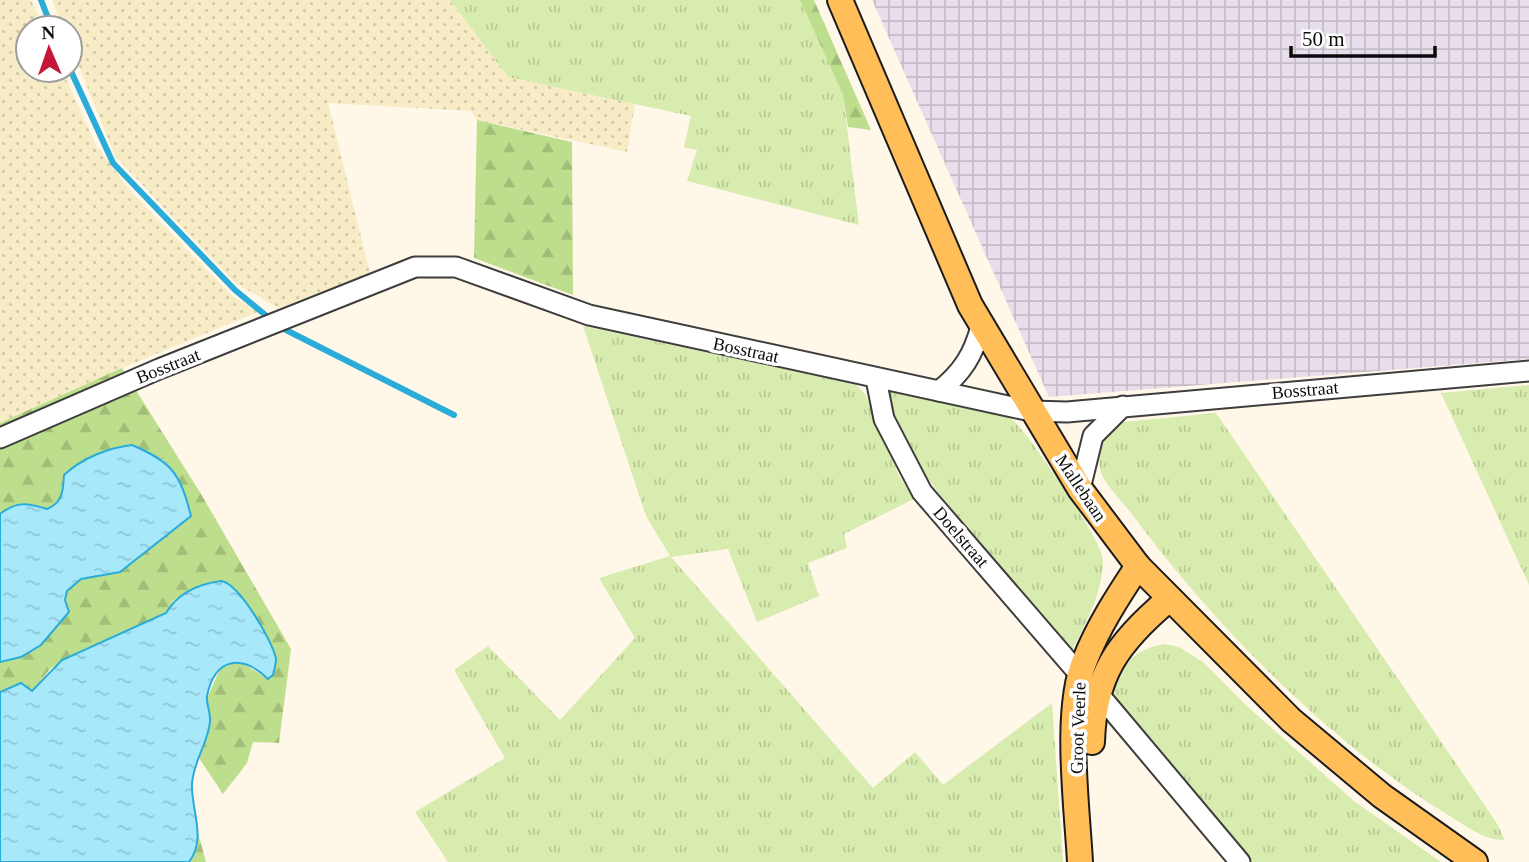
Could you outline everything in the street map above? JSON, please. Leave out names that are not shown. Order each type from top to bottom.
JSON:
[{"type":"main road","name":"Mallebaan","points":[[839,0],[981,326],[1080,489],[1138,566],[1168,600],[1291,720],[1382,796],[1475,862]]},
{"type":"main road","name":"Groot Veerle","points":[[1080,862],[1075,762],[1088,684],[1106,618],[1138,566]]},
{"type":"main road","name":"Groot Veerle","points":[[1092,862],[1092,723],[1088,684],[1124,641],[1168,600]]},
{"type":"street","name":"Bosstraat","points":[[0,438],[159,369],[415,267],[456,267],[589,315],[1031,411],[1067,412],[1529,372]]},
{"type":"street","points":[[939,391],[971,358],[981,326]]},
{"type":"street","name":"Doelstraat","points":[[876,379],[884,419],[922,492],[1240,862]]},
{"type":"street","points":[[1080,489],[1093,436],[1123,406]]},
{"type":"shaded area","points":[[0,0],[31,0],[38,14],[14,14],[14,84],[68,84],[96,145],[127,187],[230,294],[258,312],[122,368],[0,423]]},
{"type":"shaded area","points":[[52,0],[450,0],[508,77],[635,104],[627,152],[477,120],[471,111],[328,103],[370,273],[279,308],[235,283],[115,156],[84,79],[84,14],[58,14]]},
{"type":"shaded area","points":[[872,0],[1529,0],[1529,359],[1049,397]]},
{"type":"green space","points":[[450,0],[800,0],[843,95],[859,225],[687,181],[697,150],[684,147],[691,116],[508,77]]},
{"type":"green space","points":[[800,0],[814,0],[871,130],[848,127],[843,95]]},
{"type":"green space","points":[[477,120],[572,142],[573,295],[474,258]]},
{"type":"green space","points":[[583,326],[855,384],[865,394],[899,476],[914,499],[844,534],[847,548],[808,563],[819,596],[757,622],[728,549],[671,557],[873,788],[915,752],[943,785],[1052,703],[1063,862],[448,862],[415,812],[505,758],[454,670],[488,646],[560,720],[635,638],[599,578],[670,556],[646,516]]},
{"type":"green space","points":[[122,368],[201,494],[291,649],[279,743],[253,742],[247,763],[223,794],[197,755],[210,725],[207,698],[220,669],[239,661],[268,679],[273,675],[276,659],[211,582],[174,600],[166,613],[71,655],[50,669],[32,691],[21,683],[0,692],[0,662],[21,657],[41,645],[69,612],[66,598],[68,588],[74,582],[122,569],[179,527],[184,506],[183,490],[163,459],[63,496],[47,509],[22,504],[0,514],[0,423]]},
{"type":"green space","points":[[1529,385],[1529,585],[1441,393]]},
{"type":"green space","points":[[890,391],[1008,417],[1049,466],[1079,511],[1100,549],[1103,560],[1097,595],[1072,651],[986,554],[929,480],[907,445],[893,414]]},
{"type":"green space","points":[[1216,413],[1496,822],[1505,840],[1482,835],[1448,815],[1358,752],[1316,716],[1234,637],[1161,552],[1105,479],[1099,464],[1107,429],[1123,422]]},
{"type":"green space","points":[[1164,644],[1179,647],[1203,662],[1249,708],[1354,801],[1441,862],[1252,862],[1118,703],[1113,692],[1131,659],[1144,650]]},
{"type":"green space","points":[[198,833],[206,862],[189,862],[194,855]]},
{"type":"water","points":[[132,445],[157,457],[172,471],[183,489],[191,516],[120,572],[81,579],[67,591],[65,600],[69,612],[41,645],[21,657],[0,662],[0,514],[22,504],[47,509],[59,499],[64,475],[71,469],[96,455]]},
{"type":"water","points":[[221,581],[228,584],[246,602],[269,640],[276,661],[273,675],[268,679],[249,666],[239,663],[223,667],[211,683],[207,696],[209,730],[192,784],[198,834],[197,844],[189,862],[0,862],[0,692],[21,683],[32,691],[62,660],[166,613],[176,600],[189,591],[204,584]]},
{"type":"waterway","points":[[41,0],[46,14]]},
{"type":"waterway","points":[[77,84],[113,163],[235,290],[269,318]]},
{"type":"waterway","points":[[280,327],[454,415]]}]
